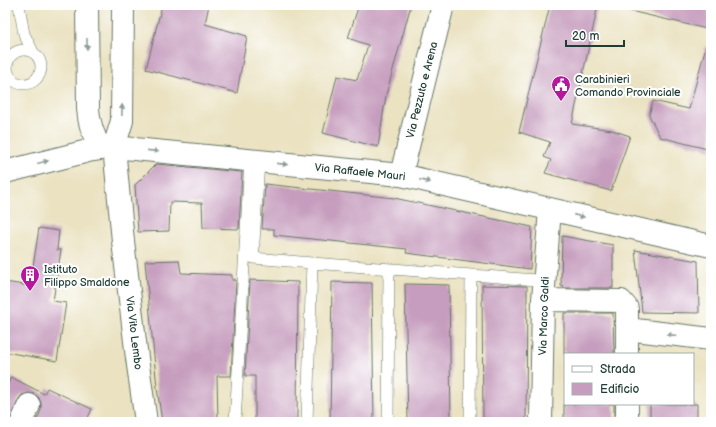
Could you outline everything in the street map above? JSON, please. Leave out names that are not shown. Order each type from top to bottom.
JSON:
[{"type":"street","points":[[87,5],[89,123],[94,137],[107,148],[122,121],[123,5]]},
{"type":"street","name":"Via Pezzuto e Arena","points":[[401,175],[443,5]]},
{"type":"street","name":"Via Raffaele Mauri","points":[[5,172],[88,151],[107,148],[401,175],[545,208],[708,240]]},
{"type":"street","name":"Via Vito Lembo","points":[[107,148],[123,241],[146,422]]},
{"type":"street","name":"Via Marco Galdi","points":[[541,422],[540,290],[545,208]]},
{"type":"street","points":[[540,290],[621,301],[627,308],[627,353]]},
{"type":"street","points":[[627,330],[711,339]]},
{"type":"street","points":[[627,405],[627,422]]},
{"type":"lane","points":[[18,5],[24,34],[33,52]]},
{"type":"lane","points":[[255,161],[253,258],[471,275],[540,290],[531,422]]},
{"type":"lane","points":[[235,422],[255,161]]},
{"type":"lane","points":[[307,422],[312,263]]},
{"type":"lane","points":[[388,422],[389,269]]},
{"type":"lane","points":[[470,422],[471,275]]},
{"type":"building","points":[[162,5],[209,5],[205,24],[247,36],[237,93],[146,69]]},
{"type":"building","points":[[359,5],[411,5],[386,95],[378,147],[323,133],[337,76],[357,80],[368,45],[348,38]]},
{"type":"building","points":[[550,5],[598,5],[572,124],[612,130],[630,136],[611,191],[545,173],[551,160],[544,157],[550,142],[519,132]]},
{"type":"building","points":[[631,5],[711,5],[711,30],[630,11]]},
{"type":"building","points":[[706,46],[711,47],[711,150],[660,137],[649,115],[653,101],[689,109]]},
{"type":"building","points":[[156,164],[242,172],[239,229],[203,228],[202,203],[170,202],[169,231],[138,232],[135,185]]},
{"type":"building","points":[[265,184],[394,198],[532,227],[530,269],[406,253],[407,249],[274,235],[274,229],[262,229]]},
{"type":"building","name":"Istituto Filippo Smaldone","points":[[39,228],[59,231],[57,250],[61,250],[53,301],[66,303],[57,361],[5,352],[5,282],[30,286]]},
{"type":"building","points":[[562,236],[613,245],[613,288],[564,288],[561,286]]},
{"type":"building","points":[[635,250],[698,261],[699,313],[642,312]]},
{"type":"building","points":[[179,260],[181,273],[232,275],[232,280],[236,280],[231,376],[217,376],[218,422],[162,422],[157,388],[145,261]]},
{"type":"building","points":[[250,280],[298,282],[297,422],[255,422],[255,376],[245,376]]},
{"type":"building","points":[[332,282],[372,283],[374,422],[330,422]]},
{"type":"building","points":[[405,284],[449,285],[451,422],[408,422]]},
{"type":"building","points":[[482,285],[527,286],[526,422],[483,422]]},
{"type":"building","points":[[564,313],[613,313],[614,353],[564,353]]},
{"type":"building","points":[[11,377],[44,394],[47,388],[92,409],[86,422],[36,422],[41,410],[41,403],[39,398],[34,394],[28,393],[22,395],[18,400],[10,422],[5,422],[5,391]]},
{"type":"building","points":[[697,404],[697,422],[650,422],[650,405]]},
{"type":"building","points":[[564,405],[614,405],[614,422],[564,422]]},
{"type":"place","name":"Carabinieri Comando Provinciale","points":[[561,102]]},
{"type":"place","name":"Istituto Filippo Smaldone","points":[[30,292]]}]
